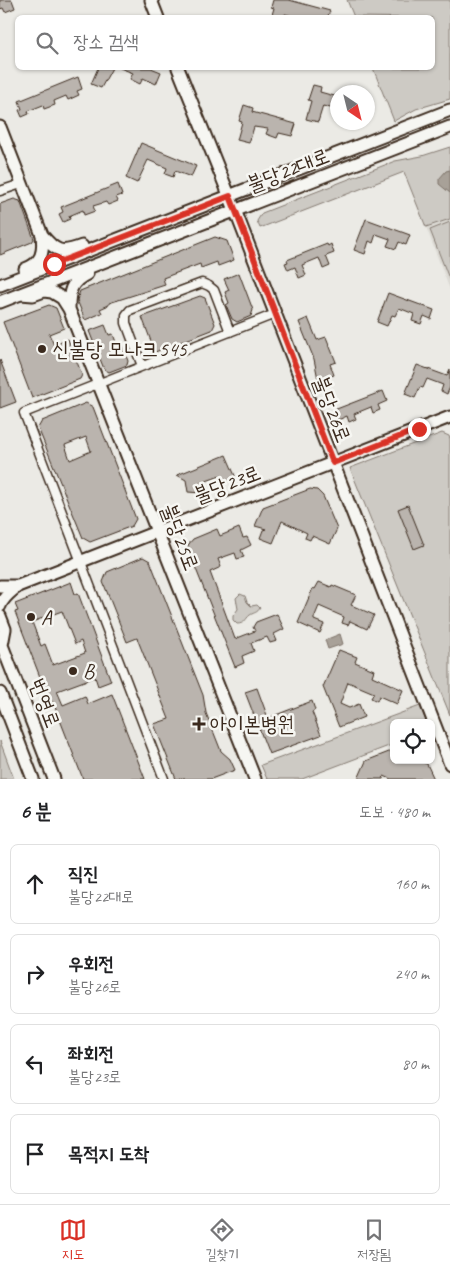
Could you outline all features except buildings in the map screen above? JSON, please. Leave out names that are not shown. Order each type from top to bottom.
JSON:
[{"type":"street","points":[[151,0],[157,15]]},
{"type":"street","name":"불당26로","points":[[179,70],[230,196],[450,764]]},
{"type":"street","name":"불당22대로","points":[[0,285],[450,110]]},
{"type":"street","points":[[0,127],[42,235],[44,250],[40,260],[32,267],[23,270],[14,280]]},
{"type":"street","name":"불당22대로","points":[[0,302],[450,127]]},
{"type":"street","points":[[0,191],[21,184]]},
{"type":"street","points":[[42,235],[52,247],[60,251],[71,250],[88,244],[98,248]]},
{"type":"street","points":[[69,309],[69,294],[75,282],[79,278],[98,270],[105,261]]},
{"type":"street","points":[[142,366],[126,323],[126,315],[130,310],[202,283],[214,290],[230,332]]},
{"type":"street","points":[[20,294],[33,296],[44,291],[52,292],[62,298],[69,309]]},
{"type":"street","name":"불당25로","points":[[69,309],[100,383],[255,779]]},
{"type":"street","points":[[164,779],[24,413],[275,314]]},
{"type":"street","name":"불당23로","points":[[18,586],[80,560],[450,417]]},
{"type":"street","points":[[0,586],[18,586]]},
{"type":"street","points":[[0,606],[6,596],[18,586]]},
{"type":"street","points":[[0,616],[6,629],[1,642]]},
{"type":"street","name":"번영로","points":[[1,642],[54,779]]},
{"type":"street","name":"번영로","points":[[0,693],[33,779]]},
{"type":"shaded area","points":[[347,0],[450,0],[450,99],[416,109],[394,121],[374,70],[435,70],[435,15],[353,15]]},
{"type":"shaded area","points":[[450,147],[450,219],[426,227],[404,172],[260,228],[257,221],[262,213],[395,161],[422,156]]},
{"type":"shaded area","points":[[450,170],[450,193],[439,184],[439,179],[446,171]]},
{"type":"shaded area","points":[[450,219],[450,290],[426,227]]},
{"type":"shaded area","points":[[450,222],[450,281],[430,230]]},
{"type":"shaded area","points":[[442,433],[449,436],[450,439],[450,715],[350,468]]},
{"type":"shaded area","points":[[240,594],[245,596],[251,606],[257,605],[260,608],[243,622],[237,624],[233,620],[233,616],[238,609],[236,598]]},
{"type":"shaded area","points":[[340,634],[343,644],[328,649],[325,640]]},
{"type":"shaded area","points":[[420,706],[425,719],[390,719],[390,746],[302,779],[267,779],[261,765]]},
{"type":"shaded area","points":[[0,741],[14,779],[0,779]]},
{"type":"place","name":"신불당 모나크545","points":[[42,349]]},
{"type":"place","name":"A","points":[[31,617]]},
{"type":"place","name":"B","points":[[73,671]]},
{"type":"place","name":"아이본병원","points":[[199,724]]},
{"type":"route","points":[[54,264],[230,196],[333,463],[419,429]]}]
